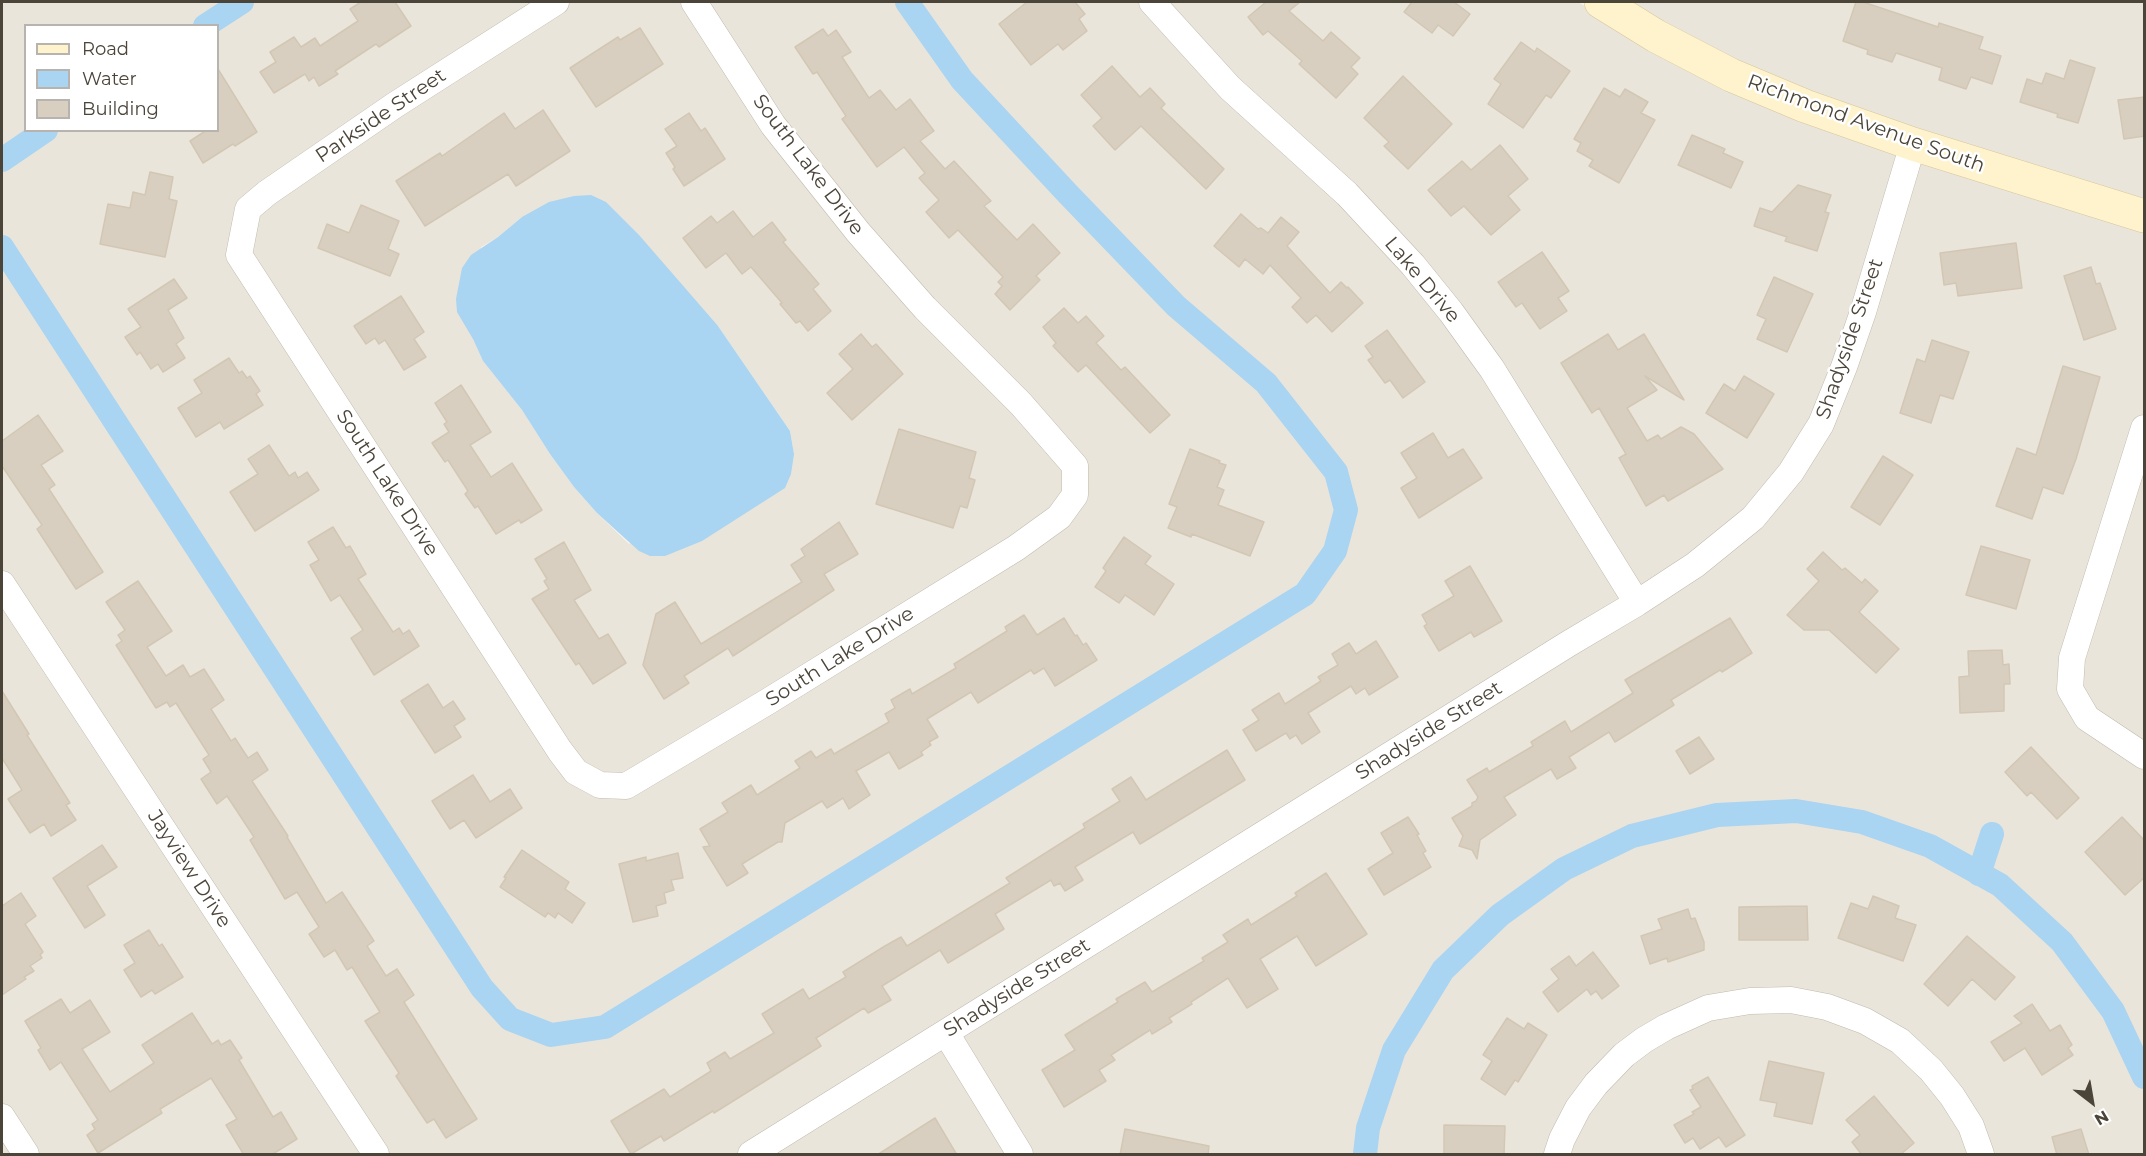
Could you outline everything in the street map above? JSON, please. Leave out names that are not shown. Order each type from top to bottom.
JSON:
[{"type":"street","name":"Parkside Street","points":[[239,255],[248,209],[267,193],[395,105],[556,2]]},
{"type":"street","name":"South Lake Drive","points":[[239,255],[565,758],[576,772],[600,785],[626,786],[1016,548],[1059,517],[1075,495],[1075,466],[1021,404],[925,308],[858,232],[773,125],[694,2]]},
{"type":"street","name":"Lake Drive","points":[[1152,2],[1230,88],[1347,194],[1413,265],[1451,312],[1492,369],[1637,603]]},
{"type":"street","name":"Richmond Avenue South","points":[[1601,2],[1656,36],[1731,75],[1805,106],[1913,144],[2145,216]]},
{"type":"street","name":"Shadyside Street","points":[[751,1155],[1637,603],[1695,565],[1753,518],[1791,472],[1821,424],[1847,356],[1913,144]]},
{"type":"street","points":[[2145,428],[2072,658],[2070,689],[2087,718],[2145,756]]},
{"type":"street","name":"Jayview Drive","points":[[2,584],[376,1155]]},
{"type":"street","points":[[1557,1155],[1562,1139],[1578,1108],[1596,1084],[1624,1055],[1644,1040],[1708,1008],[1750,1000],[1791,1000],[1827,1006],[1865,1021],[1900,1041],[1931,1070],[1952,1096],[1971,1126],[1981,1155]]},
{"type":"street","points":[[946,1033],[1020,1155]]},
{"type":"street","points":[[2,1117],[26,1155]]},
{"type":"shaded area","points":[[2,2],[1578,2],[1651,47],[2144,229],[2144,1154],[2,1154]],"holes":[[[522,217],[718,326],[790,431],[794,454],[629,544],[574,487],[522,410],[483,361],[473,339],[481,247],[498,237]]]},
{"type":"shaded area","points":[[1624,2],[2144,2],[2144,203],[1916,131],[1735,63]]},
{"type":"water","points":[[591,195],[606,202],[639,235],[718,326],[790,431],[794,454],[791,474],[785,488],[702,541],[665,556],[650,556],[639,551],[597,513],[574,487],[522,410],[483,361],[457,312],[456,299],[462,268],[471,255],[522,217],[549,202],[574,196]]},
{"type":"building","points":[[361,2],[395,2],[411,26],[379,47],[376,44],[335,71],[338,74],[319,86],[314,77],[309,81],[305,74],[274,93],[260,72],[276,62],[270,52],[294,37],[301,47],[315,38],[320,46],[358,21],[350,9]]},
{"type":"building","points":[[1027,2],[1075,2],[1085,14],[1079,19],[1087,31],[1063,50],[1058,44],[1031,65],[999,24]]},
{"type":"building","points":[[1266,2],[1300,2],[1289,11],[1323,41],[1331,32],[1360,58],[1351,67],[1358,74],[1336,98],[1299,64],[1302,61],[1268,31],[1263,35],[1248,17]]},
{"type":"building","points":[[1412,2],[1454,2],[1470,14],[1453,36],[1438,25],[1432,33],[1404,12]]},
{"type":"building","points":[[1856,2],[1863,2],[1938,27],[1939,23],[1983,37],[1979,49],[2001,56],[1992,84],[1971,77],[1966,89],[1939,80],[1942,68],[1896,53],[1892,62],[1867,54],[1868,50],[1843,41]]},
{"type":"building","points":[[640,28],[663,64],[596,107],[570,68],[618,37],[620,40]]},
{"type":"building","points":[[823,29],[828,36],[836,30],[851,52],[842,57],[869,98],[880,90],[896,110],[910,99],[934,131],[920,141],[945,169],[954,161],[991,201],[984,206],[1017,240],[1033,224],[1060,253],[1036,276],[1040,280],[1010,310],[995,294],[1002,286],[998,282],[1003,277],[958,230],[949,238],[926,212],[939,200],[919,178],[925,173],[904,147],[877,167],[842,119],[846,116],[817,72],[813,74],[795,47]]},
{"type":"building","points":[[1521,42],[1535,52],[1537,48],[1570,71],[1551,98],[1546,95],[1523,128],[1488,104],[1501,84],[1494,79]]},
{"type":"building","points":[[2070,60],[2095,68],[2078,123],[2020,102],[2027,79],[2042,84],[2046,73],[2064,79]]},
{"type":"building","points":[[1112,66],[1140,97],[1150,88],[1165,104],[1161,108],[1224,169],[1206,189],[1141,126],[1115,150],[1093,126],[1102,118],[1081,95]]},
{"type":"building","points":[[219,71],[257,132],[203,163],[190,141],[204,132],[219,132]]},
{"type":"building","points":[[1403,76],[1452,124],[1408,169],[1384,146],[1389,142],[1364,118]]},
{"type":"building","points":[[1604,88],[1620,97],[1625,89],[1648,102],[1641,113],[1655,120],[1619,183],[1589,166],[1593,160],[1577,151],[1581,143],[1574,139]]},
{"type":"building","points":[[2145,97],[2145,136],[2124,139],[2118,100]]},
{"type":"building","points":[[543,110],[570,151],[516,186],[508,174],[425,226],[396,181],[440,153],[442,156],[504,113],[515,129]]},
{"type":"building","points":[[689,113],[701,131],[705,128],[725,159],[684,186],[666,153],[677,146],[665,129]]},
{"type":"building","points":[[1692,135],[1725,149],[1723,153],[1743,162],[1731,188],[1678,165]]},
{"type":"building","points":[[1500,145],[1528,179],[1508,196],[1520,210],[1491,235],[1464,206],[1451,216],[1428,190],[1462,161],[1471,170]]},
{"type":"building","points":[[150,172],[173,177],[169,199],[177,201],[165,257],[100,244],[108,204],[130,208],[133,192],[145,195]]},
{"type":"building","points":[[1798,185],[1831,195],[1825,212],[1829,213],[1817,251],[1785,241],[1787,237],[1754,226],[1760,208],[1772,212]]},
{"type":"building","points":[[361,205],[399,221],[388,249],[399,254],[390,276],[318,248],[327,224],[349,233]]},
{"type":"building","points":[[733,211],[753,237],[772,222],[786,240],[783,242],[819,284],[813,289],[831,311],[808,331],[800,321],[796,323],[751,267],[742,274],[726,253],[706,268],[683,238],[711,216],[717,223]]},
{"type":"building","points":[[1241,214],[1258,229],[1261,228],[1268,233],[1281,217],[1299,232],[1287,246],[1330,293],[1341,282],[1363,303],[1332,332],[1316,315],[1307,323],[1292,307],[1301,298],[1270,265],[1263,274],[1245,259],[1239,267],[1214,246]]},
{"type":"building","points":[[2016,243],[2022,288],[1958,296],[1956,283],[1944,285],[1940,253]]},
{"type":"building","points":[[1542,252],[1569,291],[1558,298],[1567,311],[1540,329],[1522,303],[1516,307],[1498,282]]},
{"type":"building","points":[[2091,267],[2096,284],[2100,283],[2116,329],[2084,340],[2064,276]]},
{"type":"building","points":[[1774,277],[1813,294],[1787,352],[1757,339],[1766,319],[1757,315]]},
{"type":"building","points":[[174,279],[187,298],[168,310],[184,338],[176,344],[185,358],[163,372],[158,364],[151,369],[140,352],[137,355],[125,337],[141,327],[128,309]]},
{"type":"building","points":[[401,296],[424,332],[414,339],[426,357],[404,370],[385,340],[379,344],[375,338],[366,344],[354,326]]},
{"type":"building","points":[[1064,308],[1078,323],[1086,316],[1104,336],[1096,343],[1121,370],[1125,367],[1170,415],[1150,433],[1086,365],[1078,372],[1053,346],[1056,343],[1043,327]]},
{"type":"building","points":[[1387,330],[1425,382],[1403,398],[1390,380],[1385,383],[1368,360],[1373,357],[1365,346]]},
{"type":"building","points":[[861,334],[872,347],[876,344],[903,374],[852,420],[827,393],[853,369],[839,354]]},
{"type":"building","points":[[1608,334],[1618,350],[1644,334],[1684,400],[1645,376],[1657,390],[1627,408],[1647,441],[1658,435],[1661,439],[1681,427],[1694,434],[1723,469],[1668,501],[1664,495],[1646,506],[1619,458],[1626,454],[1599,408],[1592,413],[1561,363]]},
{"type":"building","points":[[1932,340],[1969,352],[1953,399],[1940,395],[1931,423],[1900,413],[1917,359],[1925,362]]},
{"type":"building","points":[[229,358],[239,373],[242,371],[247,378],[250,376],[260,391],[256,394],[263,405],[224,429],[220,422],[196,437],[178,408],[202,393],[194,380]]},
{"type":"building","points":[[2063,366],[2100,377],[2076,459],[2063,494],[2043,487],[2032,519],[1996,506],[2017,448],[2036,455]]},
{"type":"building","points":[[1744,376],[1774,394],[1747,438],[1706,413],[1724,384],[1735,391]]},
{"type":"building","points":[[461,385],[491,432],[470,445],[491,477],[512,463],[542,510],[521,523],[519,520],[496,534],[478,506],[475,508],[465,494],[468,491],[448,460],[445,462],[432,443],[449,432],[444,424],[447,422],[435,403]]},
{"type":"building","points":[[38,415],[63,451],[41,465],[55,485],[49,489],[103,572],[76,589],[37,529],[42,525],[2,466],[2,441]]},
{"type":"building","points":[[899,429],[976,452],[969,478],[975,480],[967,508],[960,506],[953,528],[876,504]]},
{"type":"building","points":[[1433,433],[1448,458],[1463,449],[1482,478],[1419,518],[1401,488],[1417,478],[1401,453]]},
{"type":"building","points":[[269,445],[289,476],[295,472],[298,478],[307,472],[319,490],[255,531],[230,492],[258,474],[248,459]]},
{"type":"building","points":[[1190,449],[1226,465],[1217,487],[1224,490],[1218,505],[1264,522],[1250,556],[1192,534],[1191,537],[1168,528],[1177,507],[1169,504]]},
{"type":"building","points":[[1883,456],[1913,475],[1880,525],[1851,507]]},
{"type":"building","points":[[839,522],[858,554],[824,574],[834,590],[733,656],[728,648],[684,676],[689,683],[664,699],[643,665],[656,614],[675,602],[701,644],[802,582],[791,565],[805,556],[801,549]]},
{"type":"building","points":[[333,527],[346,548],[350,546],[366,574],[358,579],[393,632],[399,628],[403,634],[409,630],[419,646],[374,675],[351,638],[363,630],[340,595],[331,601],[310,565],[319,560],[308,542]]},
{"type":"building","points":[[1124,537],[1151,556],[1145,564],[1174,584],[1154,615],[1125,595],[1119,603],[1095,587],[1106,571],[1103,568]]},
{"type":"building","points":[[564,542],[591,590],[574,600],[599,639],[608,634],[626,663],[593,684],[579,663],[576,665],[532,599],[549,589],[544,581],[547,579],[535,559]]},
{"type":"building","points":[[1981,546],[2030,560],[2016,609],[1966,595]]},
{"type":"building","points":[[1823,552],[1842,570],[1845,568],[1862,583],[1865,579],[1878,591],[1859,612],[1899,649],[1876,673],[1829,630],[1804,630],[1787,615],[1819,581],[1807,569]]},
{"type":"building","points":[[1470,566],[1502,621],[1474,637],[1471,632],[1439,651],[1424,626],[1427,624],[1422,615],[1454,596],[1445,581]]},
{"type":"building","points":[[138,581],[172,631],[147,647],[166,676],[183,665],[190,677],[204,669],[224,700],[211,709],[231,741],[235,738],[248,758],[257,752],[268,770],[252,781],[288,836],[326,903],[342,892],[374,941],[367,946],[386,976],[397,969],[414,995],[404,1002],[477,1119],[446,1138],[434,1119],[427,1123],[396,1076],[399,1073],[365,1021],[380,1012],[352,967],[347,970],[335,950],[324,957],[309,934],[319,927],[297,892],[285,899],[250,840],[254,837],[227,796],[217,804],[201,779],[211,772],[203,759],[209,755],[176,703],[170,707],[167,702],[156,708],[116,645],[122,641],[118,635],[125,630],[106,602]]},
{"type":"building","points":[[1024,615],[1037,635],[1064,618],[1075,636],[1077,635],[1083,645],[1086,643],[1097,660],[1055,686],[1044,668],[1034,674],[1031,670],[978,703],[971,692],[927,719],[938,737],[929,742],[931,745],[921,752],[923,755],[899,769],[889,752],[856,771],[870,795],[849,809],[843,798],[827,808],[822,801],[785,823],[782,842],[778,842],[742,864],[748,873],[727,886],[703,847],[710,846],[700,829],[728,812],[722,803],[751,785],[757,795],[800,768],[795,761],[811,751],[816,758],[831,749],[834,754],[889,722],[885,714],[895,708],[891,700],[910,689],[912,694],[956,668],[954,664],[1007,631],[1005,627]]},
{"type":"building","points":[[1730,618],[1752,653],[1671,700],[1674,705],[1615,742],[1609,732],[1569,757],[1576,768],[1557,779],[1551,769],[1504,797],[1516,815],[1480,840],[1477,859],[1472,850],[1459,846],[1463,836],[1452,818],[1472,806],[1478,797],[1467,780],[1487,768],[1489,772],[1533,746],[1531,742],[1565,721],[1571,732],[1633,693],[1625,680]]},
{"type":"building","points":[[1376,641],[1398,677],[1369,695],[1365,688],[1356,694],[1351,686],[1308,713],[1320,732],[1302,744],[1296,735],[1290,739],[1286,733],[1256,751],[1243,730],[1259,720],[1252,710],[1279,693],[1285,704],[1321,681],[1318,677],[1338,665],[1332,654],[1349,643],[1356,654]]},
{"type":"building","points":[[2002,650],[2003,665],[2009,664],[2010,684],[2004,684],[2004,711],[1960,713],[1959,677],[1969,676],[1968,651]]},
{"type":"building","points":[[428,684],[443,708],[453,701],[465,719],[454,726],[461,737],[435,753],[401,701]]},
{"type":"building","points":[[2,691],[70,803],[66,805],[76,820],[51,836],[44,824],[30,833],[8,799],[22,790],[2,758]]},
{"type":"building","points":[[1699,737],[1714,759],[1690,774],[1676,751]]},
{"type":"building","points":[[2031,747],[2079,798],[2057,819],[2031,792],[2027,796],[2005,772]]},
{"type":"building","points":[[1227,750],[1245,780],[1140,844],[1133,832],[1075,867],[1083,880],[1065,891],[1060,883],[1054,886],[1051,880],[995,914],[1004,929],[948,963],[940,950],[882,986],[891,1000],[868,1013],[864,1008],[816,1038],[821,1046],[714,1113],[713,1111],[664,1141],[661,1136],[631,1154],[611,1121],[664,1089],[670,1097],[711,1071],[707,1063],[725,1052],[730,1059],[774,1033],[762,1014],[803,989],[809,999],[846,977],[843,972],[885,946],[901,937],[907,946],[1010,883],[1006,878],[1085,828],[1083,824],[1120,801],[1112,789],[1131,777],[1146,800]]},
{"type":"building","points":[[473,775],[490,802],[510,789],[522,808],[476,838],[464,820],[450,829],[432,801]]},
{"type":"building","points":[[1408,817],[1419,834],[1417,835],[1426,851],[1423,853],[1431,867],[1384,895],[1368,869],[1393,853],[1381,833]]},
{"type":"building","points":[[2122,817],[2145,841],[2145,877],[2125,895],[2085,852]]},
{"type":"building","points":[[102,845],[117,867],[87,886],[105,915],[85,928],[53,878]]},
{"type":"building","points":[[522,850],[569,882],[565,889],[585,903],[572,923],[558,913],[555,918],[548,913],[545,917],[500,887]]},
{"type":"building","points":[[678,853],[683,878],[671,880],[674,890],[664,893],[666,903],[656,906],[658,916],[633,922],[619,864],[646,857],[646,861]]},
{"type":"building","points":[[1326,873],[1367,934],[1316,966],[1297,936],[1260,959],[1278,989],[1247,1008],[1228,978],[1169,1018],[1172,1022],[1152,1034],[1150,1030],[1111,1055],[1115,1060],[1099,1070],[1106,1081],[1064,1107],[1042,1070],[1075,1050],[1065,1035],[1118,1002],[1116,999],[1145,982],[1152,992],[1204,961],[1202,958],[1228,942],[1223,935],[1248,919],[1251,925],[1297,896],[1295,893]]},
{"type":"building","points":[[21,893],[36,916],[25,924],[43,952],[40,955],[42,958],[30,966],[34,971],[24,977],[26,979],[2,995],[2,906]]},
{"type":"building","points":[[1873,896],[1899,906],[1895,918],[1916,925],[1903,961],[1838,938],[1851,903],[1868,909]]},
{"type":"building","points":[[1807,906],[1808,940],[1739,940],[1739,907]]},
{"type":"building","points":[[1688,909],[1691,919],[1695,918],[1704,942],[1704,950],[1668,962],[1667,958],[1650,964],[1641,936],[1662,929],[1658,919]]},
{"type":"building","points":[[149,930],[159,946],[162,944],[183,977],[155,994],[152,990],[141,997],[124,970],[135,963],[124,945]]},
{"type":"building","points":[[1967,936],[2015,977],[1995,1000],[1972,979],[1948,1006],[1924,984]]},
{"type":"building","points":[[1593,952],[1619,986],[1602,999],[1596,991],[1591,995],[1587,989],[1558,1012],[1543,992],[1559,979],[1551,969],[1569,956],[1576,966]]},
{"type":"building","points":[[61,999],[70,1013],[90,1000],[110,1032],[82,1049],[110,1092],[154,1063],[142,1045],[192,1013],[212,1044],[218,1040],[221,1045],[230,1040],[242,1058],[239,1060],[273,1117],[281,1112],[297,1139],[271,1155],[244,1155],[226,1125],[237,1119],[211,1078],[160,1109],[162,1113],[98,1153],[87,1135],[95,1129],[92,1124],[98,1120],[61,1062],[50,1070],[38,1050],[41,1048],[25,1021]]},
{"type":"building","points":[[2032,1004],[2050,1031],[2060,1025],[2072,1045],[2068,1048],[2073,1055],[2042,1075],[2025,1048],[2004,1061],[1991,1042],[2022,1023],[2014,1016]]},
{"type":"building","points":[[1507,1018],[1524,1029],[1528,1023],[1547,1035],[1518,1082],[1515,1080],[1505,1095],[1481,1079],[1492,1061],[1483,1055]]},
{"type":"building","points":[[1769,1061],[1824,1073],[1812,1124],[1774,1116],[1777,1103],[1760,1100]]},
{"type":"building","points":[[1708,1077],[1745,1135],[1726,1147],[1719,1137],[1700,1149],[1693,1138],[1685,1143],[1674,1125],[1694,1114],[1692,1112],[1701,1107],[1690,1090],[1693,1089],[1692,1086]]},
{"type":"building","points":[[1874,1096],[1914,1143],[1900,1155],[1862,1155],[1852,1142],[1860,1135],[1846,1120]]},
{"type":"building","points":[[935,1118],[957,1155],[877,1155]]},
{"type":"building","points":[[1444,1125],[1505,1126],[1504,1155],[1444,1155]]},
{"type":"building","points":[[1125,1129],[1209,1146],[1208,1155],[1120,1155]]},
{"type":"building","points":[[2081,1129],[2089,1155],[2057,1155],[2052,1137]]},
{"type":"waterway","points":[[208,24],[242,2]]},
{"type":"waterway","points":[[2,247],[482,988],[510,1019],[551,1035],[605,1027],[1305,594],[1335,551],[1346,510],[1336,472],[1266,383],[1176,306],[962,80],[907,2]]},
{"type":"waterway","points":[[2,160],[43,132]]},
{"type":"waterway","points":[[1365,1154],[1368,1128],[1394,1050],[1443,970],[1500,915],[1564,869],[1632,836],[1717,815],[1796,811],[1862,822],[1930,846],[2000,885],[2062,942],[2113,1011],[2144,1077]]},
{"type":"waterway","points":[[1979,874],[1992,834]]}]
